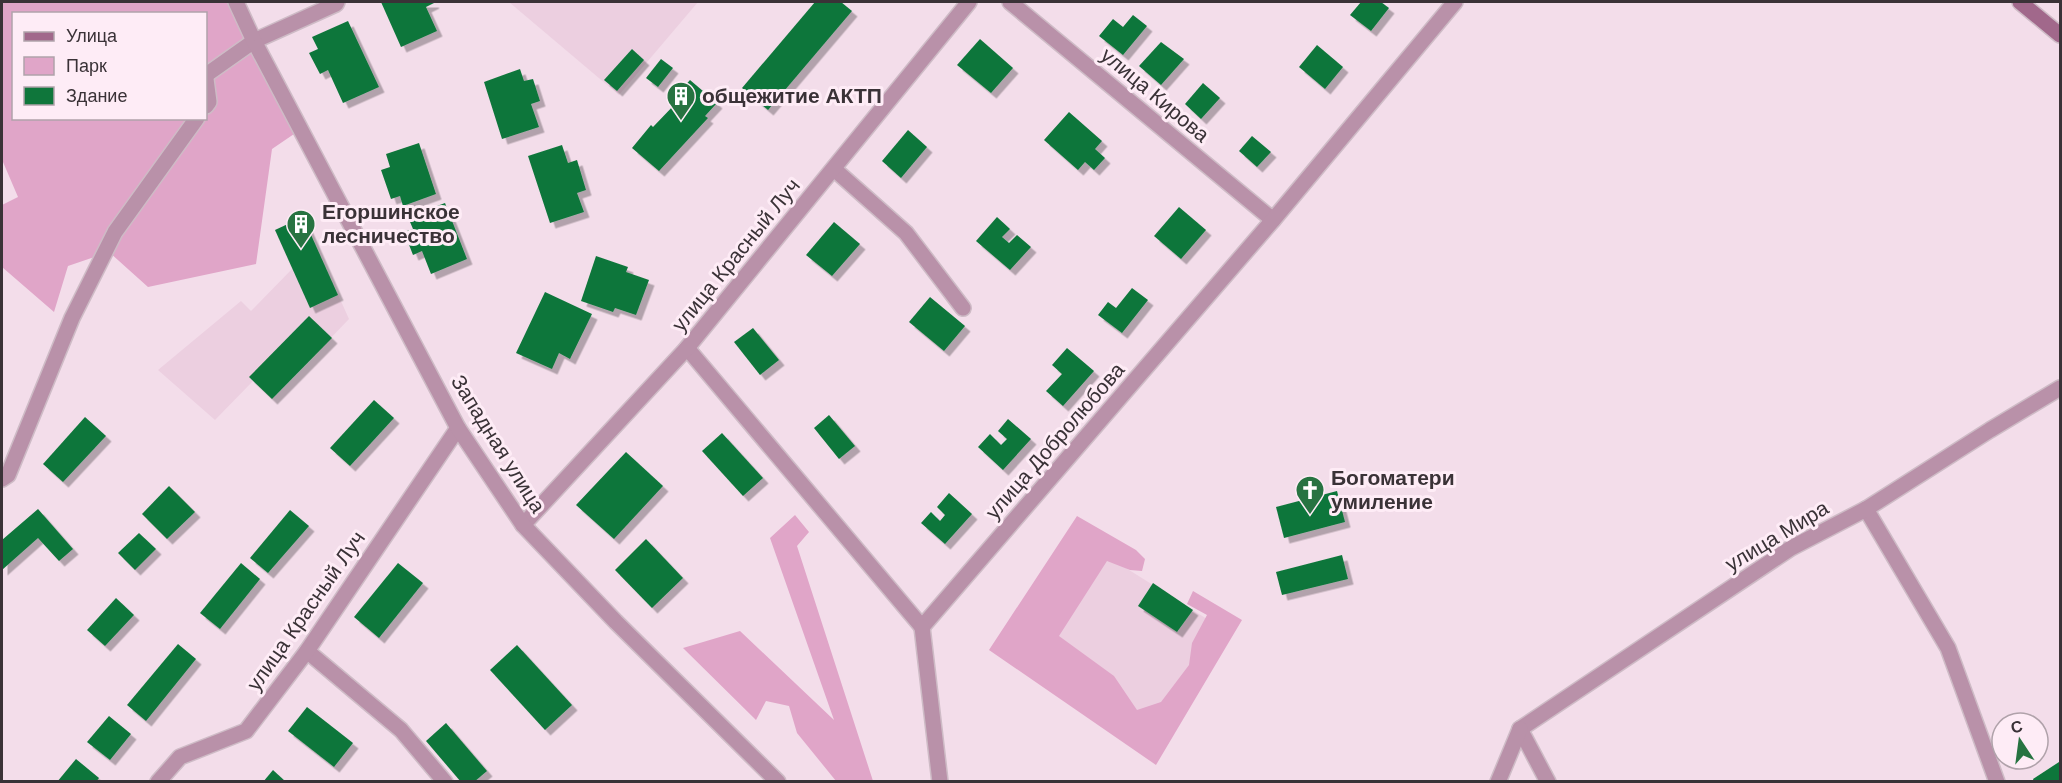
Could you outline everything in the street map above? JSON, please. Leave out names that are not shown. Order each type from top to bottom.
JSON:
[{"type":"main road","points":[[2020,2],[2061,35]]},
{"type":"street","name":"Западная улица","points":[[236,2],[254,41],[458,428],[523,525],[616,622],[778,782]]},
{"type":"street","points":[[207,76],[254,41],[337,2]]},
{"type":"street","name":"улица Красный Луч","points":[[523,525],[687,348],[969,2]]},
{"type":"street","name":"улица Кирова","points":[[1010,2],[1273,220]]},
{"type":"street","name":"улица Добролюбова","points":[[922,627],[1273,220],[1455,2]]},
{"type":"street","points":[[207,85],[209,102],[207,105]]},
{"type":"street","points":[[2,479],[8,475],[72,318],[115,232],[196,120]]},
{"type":"street","points":[[834,169],[906,233],[963,308]]},
{"type":"street","points":[[687,348],[922,627],[940,782]]},
{"type":"street","name":"улица Мира","points":[[1521,729],[1791,548],[1866,508],[2061,388]]},
{"type":"street","name":"улица Красный Луч","points":[[158,782],[180,757],[246,731],[307,651],[458,428]]},
{"type":"street","points":[[1866,508],[1948,648],[1997,782]]},
{"type":"street","points":[[307,651],[401,730],[445,782]]},
{"type":"street","points":[[1498,782],[1521,729]]},
{"type":"street","points":[[1521,729],[1548,782]]},
{"type":"shaded area","points":[[509,2],[698,2],[619,95]]},
{"type":"shaded area","name":"Егоршинское лесничество","points":[[303,217],[349,319],[272,399],[253,381],[215,420],[158,370],[241,301],[251,311],[292,269],[275,230]]},
{"type":"shaded area","points":[[1091,546],[1218,626],[1157,723],[1029,644]]},
{"type":"green space","points":[[2,2],[227,2],[294,134],[272,149],[256,264],[148,287],[109,252],[68,266],[54,312],[2,267],[2,205],[18,197],[3,162]]},
{"type":"green space","points":[[795,515],[809,532],[797,546],[873,781],[836,781],[797,733],[789,706],[766,701],[756,720],[683,648],[740,631],[834,720],[770,538]]},
{"type":"green space","points":[[1077,516],[1136,550],[1145,559],[1142,571],[1130,570],[1107,561],[1059,636],[1114,676],[1137,710],[1161,702],[1189,665],[1192,643],[1207,615],[1187,604],[1193,591],[1242,620],[1156,765],[989,650]]},
{"type":"building","points":[[381,2],[433,2],[426,7],[437,31],[401,47]]},
{"type":"building","points":[[815,2],[841,2],[852,11],[768,110],[742,88]]},
{"type":"building","points":[[1361,2],[1381,2],[1389,8],[1371,31],[1350,15]]},
{"type":"building","points":[[1133,15],[1147,26],[1123,55],[1099,36],[1113,19],[1123,27]]},
{"type":"building","points":[[348,21],[379,87],[343,103],[328,70],[320,74],[309,53],[318,49],[312,37]]},
{"type":"building","points":[[980,39],[1013,68],[991,93],[957,65]]},
{"type":"building","points":[[1161,42],[1184,59],[1161,85],[1139,66]]},
{"type":"building","points":[[1317,45],[1343,67],[1325,89],[1299,67]]},
{"type":"building","points":[[632,49],[644,60],[617,91],[604,80]]},
{"type":"building","points":[[661,59],[673,68],[658,87],[646,78]]},
{"type":"building","points":[[520,69],[524,81],[533,79],[540,101],[531,104],[539,127],[502,139],[484,82]]},
{"type":"building","name":"общежитие АКТП","points":[[690,80],[717,103],[705,116],[708,118],[659,171],[632,148],[651,125],[653,127],[677,102],[673,99]]},
{"type":"building","points":[[1203,83],[1220,98],[1201,119],[1185,104]]},
{"type":"building","points":[[1069,112],[1102,141],[1095,149],[1105,158],[1094,170],[1085,162],[1078,170],[1044,140]]},
{"type":"building","points":[[908,130],[927,147],[901,178],[882,161]]},
{"type":"building","points":[[1252,136],[1271,152],[1257,167],[1239,151]]},
{"type":"building","points":[[419,143],[436,194],[403,206],[400,196],[391,199],[381,170],[390,167],[386,154]]},
{"type":"building","points":[[562,145],[568,163],[577,160],[586,190],[577,193],[584,212],[550,223],[528,156]]},
{"type":"building","points":[[445,203],[467,259],[431,274],[422,251],[413,255],[404,232],[413,229],[408,217]]},
{"type":"building","points":[[1179,207],[1206,230],[1181,259],[1154,236]]},
{"type":"building","name":"Егоршинское лесничество","points":[[303,217],[338,295],[310,308],[275,230]]},
{"type":"building","points":[[997,217],[1010,229],[1002,237],[1009,243],[1017,235],[1031,247],[1010,270],[976,241]]},
{"type":"building","points":[[834,222],[860,244],[832,276],[806,255]]},
{"type":"building","points":[[596,256],[628,267],[626,272],[649,280],[636,315],[615,308],[613,312],[581,301]]},
{"type":"building","points":[[1132,288],[1148,300],[1122,333],[1098,315],[1108,302],[1116,308]]},
{"type":"building","points":[[545,292],[592,314],[570,359],[559,353],[552,369],[516,353]]},
{"type":"building","points":[[930,297],[965,326],[944,351],[909,322]]},
{"type":"building","points":[[309,316],[332,338],[272,399],[249,377]]},
{"type":"building","points":[[753,328],[779,360],[760,375],[734,342]]},
{"type":"building","points":[[1067,348],[1094,371],[1063,406],[1046,391],[1062,374],[1052,365]]},
{"type":"building","points":[[374,400],[394,418],[350,466],[330,448]]},
{"type":"building","points":[[829,415],[855,446],[839,459],[814,428]]},
{"type":"building","points":[[85,417],[106,436],[63,482],[43,464]]},
{"type":"building","points":[[1008,419],[1031,439],[1003,470],[978,447],[990,434],[1001,445],[1007,439],[998,431]]},
{"type":"building","points":[[722,433],[763,478],[743,496],[702,451]]},
{"type":"building","points":[[626,452],[663,486],[614,539],[576,505]]},
{"type":"building","points":[[169,486],[195,512],[167,539],[142,514]]},
{"type":"building","name":"Богоматери умиление","points":[[1337,491],[1345,522],[1284,538],[1276,507]]},
{"type":"building","points":[[949,493],[972,514],[945,544],[921,523],[931,512],[940,521],[945,515],[937,507]]},
{"type":"building","points":[[38,509],[73,549],[59,561],[38,538],[2,570],[2,540]]},
{"type":"building","points":[[290,510],[309,526],[268,573],[250,558]]},
{"type":"building","points":[[139,533],[156,549],[135,570],[118,553]]},
{"type":"building","points":[[646,539],[683,578],[652,608],[615,570]]},
{"type":"building","points":[[1342,555],[1348,579],[1282,595],[1276,572]]},
{"type":"building","points":[[241,563],[260,579],[220,629],[200,613]]},
{"type":"building","points":[[398,563],[423,583],[379,638],[354,617]]},
{"type":"building","points":[[1153,583],[1193,610],[1177,632],[1138,606]]},
{"type":"building","points":[[116,598],[134,615],[105,646],[87,630]]},
{"type":"building","points":[[178,644],[196,659],[146,721],[127,705]]},
{"type":"building","points":[[517,645],[572,705],[545,730],[490,670]]},
{"type":"building","points":[[307,707],[353,743],[334,767],[288,731]]},
{"type":"building","points":[[109,716],[131,734],[110,760],[87,742]]},
{"type":"building","points":[[446,723],[487,771],[474,782],[461,782],[426,741]]},
{"type":"building","points":[[76,759],[99,778],[96,782],[57,782]]},
{"type":"building","points":[[2059,762],[2060,782],[2034,782],[2033,779],[2045,771],[2050,771],[2050,768]]},
{"type":"building","points":[[273,770],[286,782],[263,782]]},
{"type":"place","name":"общежитие АКТП","points":[[681,122]]},
{"type":"place","name":"Егоршинское лесничество","points":[[301,250]]},
{"type":"place","name":"Богоматери умиление","points":[[1310,516]]}]
